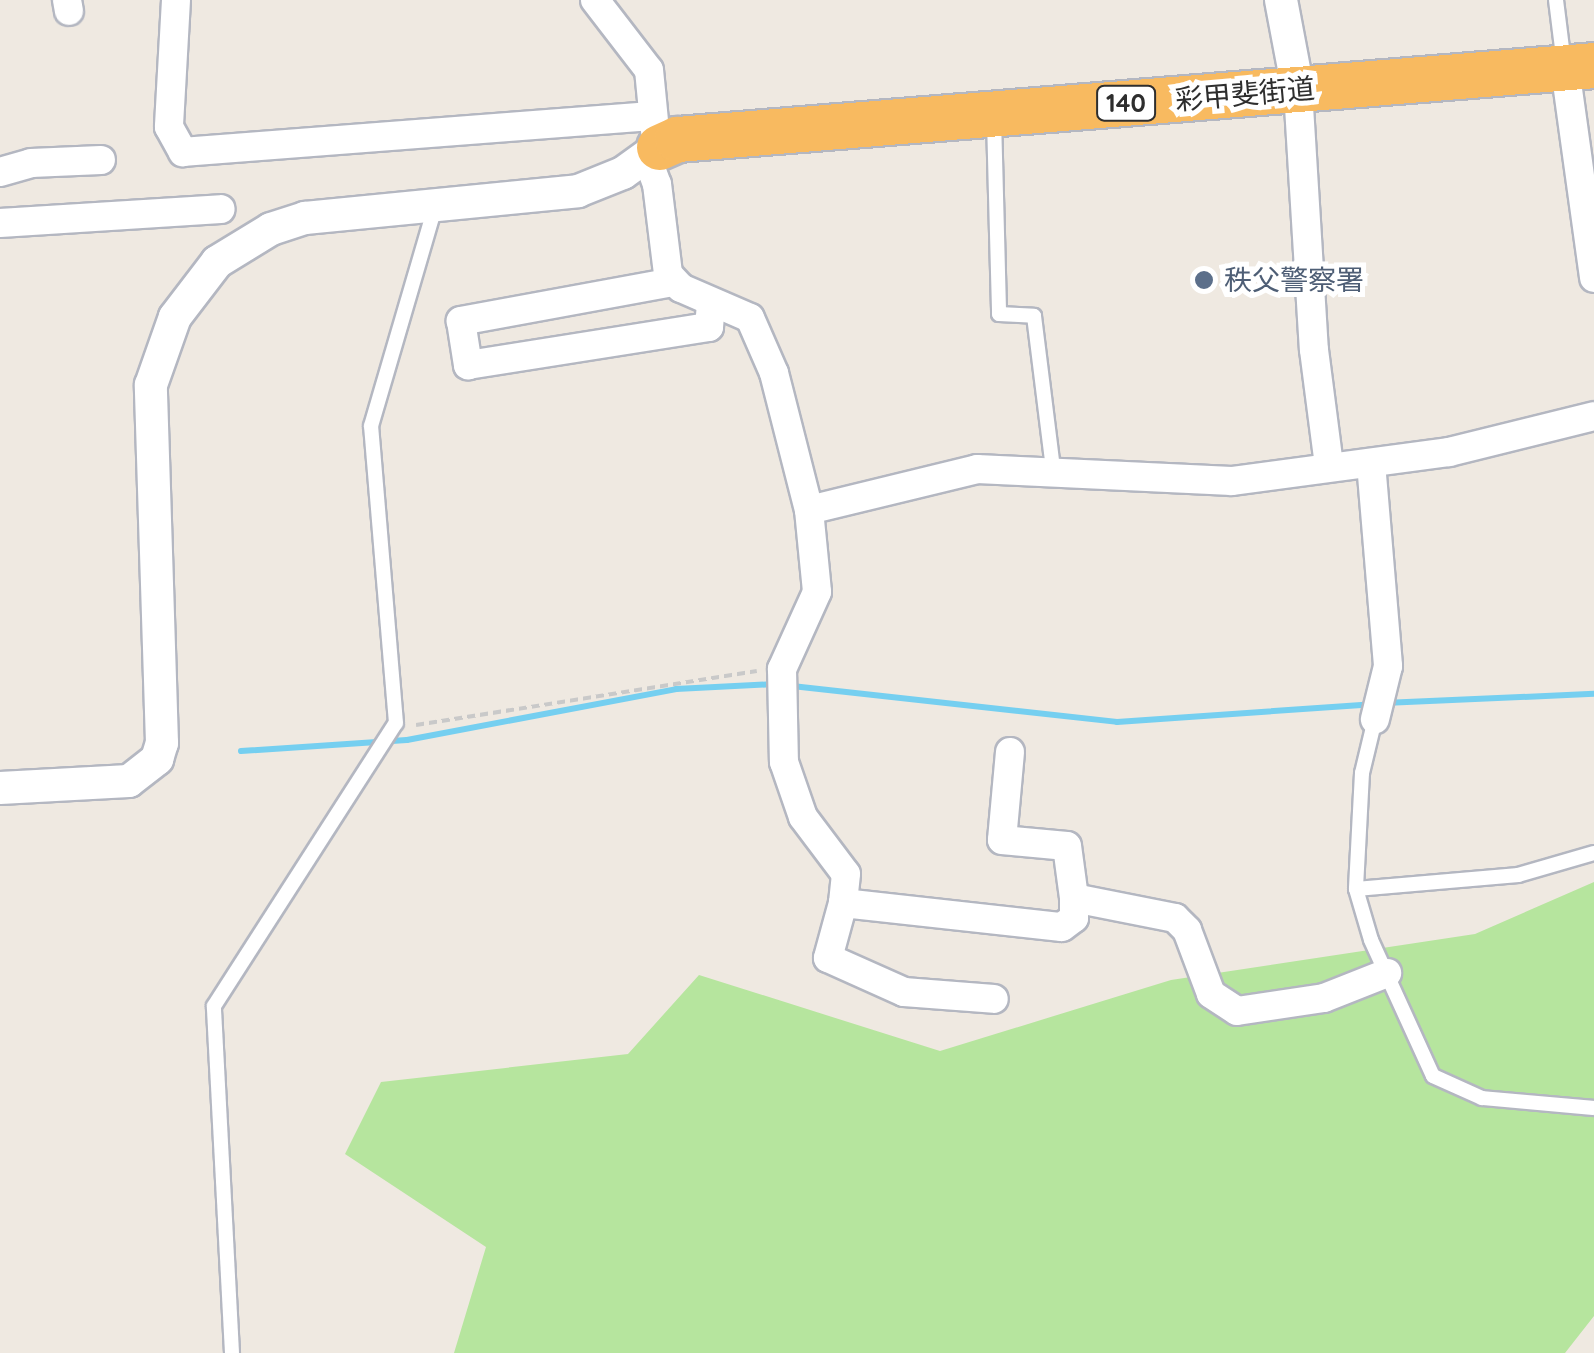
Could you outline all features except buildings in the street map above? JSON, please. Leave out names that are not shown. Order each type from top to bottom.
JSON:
[{"type":"highway","name":"彩甲斐街道","points":[[652,140],[1579,66]]},
{"type":"street","points":[[176,0],[168,128],[183,152],[652,140]]},
{"type":"street","points":[[595,0],[649,70],[652,140],[673,282]]},
{"type":"street","points":[[1281,0],[1298,90],[1314,350],[1329,464]]},
{"type":"street","points":[[1579,66],[1594,278]]},
{"type":"street","points":[[0,788],[129,781],[158,760],[162,744],[151,385],[193,288],[218,262],[271,229],[339,213],[578,191],[652,140]]},
{"type":"street","points":[[0,172],[31,163],[101,160]]},
{"type":"street","points":[[0,223],[222,209]]},
{"type":"street","points":[[711,303],[709,327],[468,365],[460,322],[673,282],[757,326],[809,510],[817,592],[782,669],[791,792],[846,874],[828,958],[904,992],[994,999]]},
{"type":"street","points":[[809,510],[977,470],[1053,469],[1232,481],[1329,464],[1371,463],[1449,452],[1594,416]]},
{"type":"street","points":[[1371,463],[1385,691],[1375,719]]},
{"type":"street","points":[[843,902],[1062,927],[1074,918],[1067,846],[1002,840],[1010,752]]},
{"type":"street","points":[[1074,898],[1182,921],[1212,994],[1226,1009],[1324,998],[1387,973]]},
{"type":"lane","points":[[1556,0],[1579,66]]},
{"type":"lane","points":[[994,114],[999,314],[1034,316],[1053,469]]},
{"type":"lane","points":[[232,1353],[214,1006],[396,723],[371,426],[436,204]]},
{"type":"lane","points":[[1375,719],[1362,773],[1356,890],[1387,973],[1433,1076],[1448,1088],[1482,1098],[1594,1108]]},
{"type":"lane","points":[[1356,890],[1518,875],[1594,853]]},
{"type":"path","points":[[396,723],[422,726],[782,669]]},
{"type":"green space","points":[[1594,882],[1594,1316],[1565,1353],[454,1353],[486,1247],[345,1154],[381,1082],[628,1054],[699,975],[940,1051],[1171,980],[1475,934]]},
{"type":"waterway","points":[[241,751],[407,740],[676,689],[775,684]]},
{"type":"waterway","points":[[792,686],[1117,722],[1372,704]]},
{"type":"waterway","points":[[1384,703],[1594,694]]},
{"type":"place","name":"秩父警察署","points":[[1204,280]]}]
